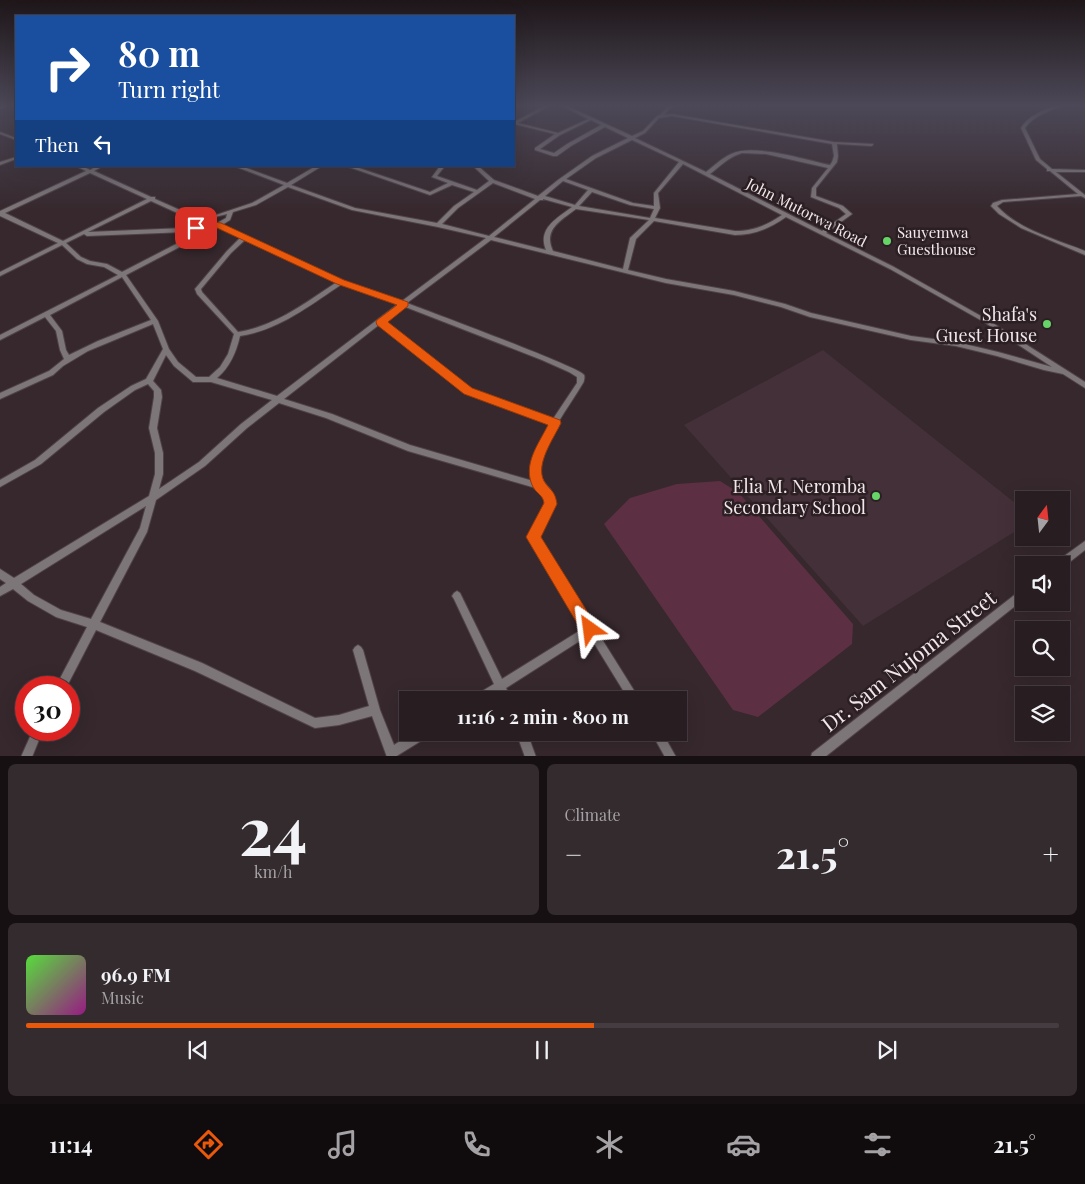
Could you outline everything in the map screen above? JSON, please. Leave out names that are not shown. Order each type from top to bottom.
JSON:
[{"type":"street","points":[[550,140],[537,150],[555,155],[578,140]]},
{"type":"street","points":[[0,592],[152,498],[202,464],[244,426],[563,180],[594,157],[626,140]]},
{"type":"street","name":"John Mutorwa Road","points":[[635,140],[892,268],[986,321],[1085,385]]},
{"type":"street","points":[[818,140],[855,146],[871,145]]},
{"type":"street","points":[[1030,140],[1038,160],[1082,196]]},
{"type":"street","points":[[822,234],[850,214],[841,207],[813,197],[814,188],[834,164],[836,154],[834,143]]},
{"type":"street","points":[[706,175],[734,153],[746,151],[831,167]]},
{"type":"street","points":[[0,164],[15,158]]},
{"type":"street","points":[[625,271],[633,238],[652,220],[657,208],[656,193],[682,162]]},
{"type":"street","points":[[80,167],[153,198],[197,220],[218,225],[341,282],[544,358],[581,376],[580,383],[555,423],[538,457],[534,472],[539,486]]},
{"type":"street","points":[[1,214],[99,167]]},
{"type":"street","points":[[239,167],[343,206],[438,225],[625,271],[734,293],[783,305],[810,315],[911,338],[956,344],[1065,372]]},
{"type":"street","points":[[247,170],[252,167]]},
{"type":"street","points":[[197,220],[254,204],[318,167]]},
{"type":"street","points":[[351,167],[430,194],[452,183]]},
{"type":"street","points":[[442,167],[434,177],[476,191]]},
{"type":"street","points":[[476,167],[492,181],[542,198],[576,207],[619,212],[652,220],[743,233],[756,232],[785,215]]},
{"type":"street","points":[[1048,170],[1085,171]]},
{"type":"street","points":[[563,180],[632,204],[657,208]]},
{"type":"street","points":[[438,225],[476,191],[492,181]]},
{"type":"street","points":[[550,252],[547,245],[548,231],[561,217],[576,207],[591,190]]},
{"type":"street","points":[[1082,196],[1002,201],[994,206],[1003,215],[1021,226],[1085,253]]},
{"type":"street","points":[[0,274],[153,198]]},
{"type":"street","points":[[1,337],[218,225],[228,219],[231,212]]},
{"type":"street","points":[[1,214],[63,242],[79,258],[88,263],[106,265],[123,275],[155,321],[166,349],[176,364],[195,380],[211,379],[280,400],[329,416],[408,448],[539,486],[549,495],[550,504],[533,537],[628,691]]},
{"type":"street","points":[[82,234],[185,230],[207,223]]},
{"type":"street","points":[[237,334],[199,293],[198,289],[229,252],[245,237]]},
{"type":"street","points":[[237,334],[262,330],[275,324],[341,282]]},
{"type":"street","points":[[47,314],[59,331],[63,350],[68,360]]},
{"type":"street","points":[[0,396],[51,373],[57,366],[101,343],[155,321]]},
{"type":"street","points":[[381,322],[468,391],[555,423]]},
{"type":"street","points":[[211,379],[226,366],[231,358],[237,334]]},
{"type":"street","points":[[0,484],[38,462],[132,388],[149,381],[166,349]]},
{"type":"street","points":[[66,676],[144,529],[159,474],[159,452],[153,428],[158,396],[157,390],[149,381]]},
{"type":"street","points":[[1070,557],[1085,545]]},
{"type":"street","points":[[0,573],[12,585],[59,614],[92,624],[198,667],[315,723],[339,720],[375,710]]},
{"type":"street","points":[[457,596],[503,691]]},
{"type":"street","name":"Dr. Sam Nujoma Street","points":[[816,756],[1015,600]]},
{"type":"street","points":[[493,691],[590,629]]},
{"type":"street","points":[[358,650],[375,710],[390,753],[410,741]]},
{"type":"street","points":[[26,756],[33,741]]},
{"type":"street","points":[[525,741],[531,756]]},
{"type":"street","points":[[662,741],[671,756]]},
{"type":"shaded area","name":"Elia M. Neromba Secondary School","points":[[823,350],[1015,503],[1015,532],[863,626],[684,425]]},
{"type":"shaded area","points":[[720,481],[739,493],[853,624],[852,644],[758,717],[733,710],[604,524],[630,498],[677,484]]},
{"type":"place","name":"Sauyemwa Guesthouse","points":[[887,241]]},
{"type":"place","name":"Shafa's Guest House","points":[[1047,324]]},
{"type":"place","name":"Elia M. Neromba Secondary School","points":[[876,496]]},
{"type":"route","points":[[196,228],[207,223],[218,225],[341,282],[404,304],[381,322],[468,391],[555,423],[538,457],[534,472],[539,486],[549,495],[550,504],[533,537],[590,629]]}]
